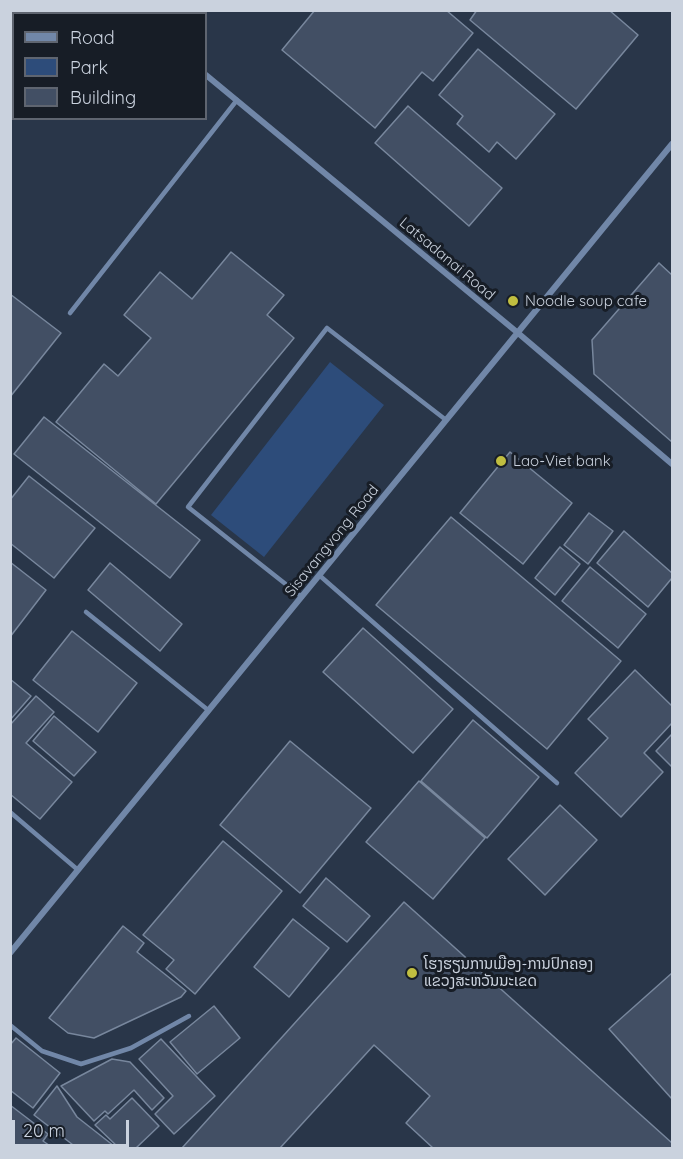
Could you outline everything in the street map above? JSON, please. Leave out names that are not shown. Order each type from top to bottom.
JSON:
[{"type":"street","name":"Latsadanai Road","points":[[207,76],[518,333],[672,464]]},
{"type":"street","name":"Sisavangvong Road","points":[[10,953],[672,144]]},
{"type":"lane","points":[[70,313],[237,100]]},
{"type":"lane","points":[[302,597],[188,507],[327,328],[446,420]]},
{"type":"lane","points":[[319,576],[557,783]]},
{"type":"lane","points":[[86,612],[208,710]]},
{"type":"lane","points":[[10,812],[78,870]]},
{"type":"lane","points":[[10,1025],[42,1051],[81,1064],[131,1048],[189,1016]]},
{"type":"green space","points":[[330,362],[384,405],[264,557],[211,515]]},
{"type":"building","points":[[315,10],[446,10],[473,33],[433,81],[422,72],[375,128],[282,50]]},
{"type":"building","points":[[477,10],[609,10],[638,35],[576,109],[470,20]]},
{"type":"building","points":[[478,49],[555,114],[516,159],[497,142],[489,152],[457,124],[463,116],[439,95]]},
{"type":"building","points":[[408,106],[502,188],[469,226],[375,143]]},
{"type":"building","points":[[231,252],[284,295],[267,315],[294,338],[156,504],[56,422],[104,364],[118,376],[151,338],[124,315],[160,272],[192,299]]},
{"type":"building","points":[[659,263],[672,275],[672,442],[594,374],[592,340]]},
{"type":"building","points":[[10,294],[61,333],[10,397]]},
{"type":"building","points":[[44,417],[200,540],[170,578],[14,454]]},
{"type":"building","points":[[510,452],[572,503],[523,564],[460,513]]},
{"type":"building","points":[[29,476],[95,528],[54,578],[10,543],[10,500]]},
{"type":"building","points":[[589,513],[613,531],[588,564],[564,545]]},
{"type":"building","points":[[451,517],[621,661],[547,749],[376,605]]},
{"type":"building","points":[[624,531],[672,573],[672,578],[648,607],[597,563]]},
{"type":"building","points":[[560,547],[580,564],[555,595],[535,578]]},
{"type":"building","points":[[10,562],[46,590],[10,637]]},
{"type":"building","points":[[110,563],[182,624],[160,651],[88,590]]},
{"type":"building","points":[[590,567],[646,614],[618,648],[562,601]]},
{"type":"building","points":[[363,628],[453,709],[413,753],[323,672]]},
{"type":"building","points":[[72,631],[137,683],[98,732],[33,680]]},
{"type":"building","points":[[635,670],[672,706],[672,723],[644,753],[663,772],[621,817],[575,773],[608,738],[588,719]]},
{"type":"building","points":[[10,679],[31,696],[10,720]]},
{"type":"building","points":[[36,696],[54,712],[26,743],[72,782],[40,819],[10,794],[10,725]]},
{"type":"building","points":[[54,716],[96,752],[74,776],[33,741]]},
{"type":"building","points":[[473,720],[539,777],[487,838],[421,781]]},
{"type":"building","points":[[672,734],[672,767],[656,751]]},
{"type":"building","points":[[290,741],[371,808],[300,893],[220,825]]},
{"type":"building","points":[[419,781],[485,838],[433,899],[366,842]]},
{"type":"building","points":[[560,805],[597,840],[545,895],[508,859]]},
{"type":"building","points":[[223,841],[282,891],[195,994],[166,969],[174,960],[143,935]]},
{"type":"building","points":[[326,878],[370,916],[347,942],[303,906]]},
{"type":"building","name":"ໂຮງຮຽນການເມືອງ-ການປົກຄອງ ແຂວງສະຫວັນນະເຂດ","points":[[404,902],[672,1143],[672,1148],[433,1148],[406,1123],[430,1096],[374,1045],[280,1148],[182,1148]]},
{"type":"building","points":[[293,919],[329,948],[289,997],[254,967]]},
{"type":"building","points":[[123,926],[144,943],[137,952],[186,991],[181,997],[94,1038],[68,1033],[49,1018]]},
{"type":"building","points":[[672,973],[672,1099],[609,1029]]},
{"type":"building","points":[[214,1006],[240,1038],[197,1074],[170,1042]]},
{"type":"building","points":[[16,1038],[60,1073],[33,1108],[10,1090],[10,1045]]},
{"type":"building","points":[[161,1039],[215,1096],[174,1134],[155,1114],[173,1096],[139,1059]]},
{"type":"building","points":[[112,1059],[130,1062],[164,1098],[152,1110],[134,1090],[108,1114],[105,1111],[94,1121],[61,1086]]},
{"type":"building","points":[[57,1086],[77,1117],[114,1146],[113,1148],[77,1148],[34,1115]]},
{"type":"building","points":[[132,1098],[159,1126],[136,1148],[119,1148],[95,1125],[106,1115],[110,1119]]},
{"type":"building","points":[[10,1105],[48,1134],[43,1141],[53,1148],[10,1148]]},
{"type":"place","name":"Noodle soup cafe","points":[[513,301]]},
{"type":"place","name":"Lao-Viet bank","points":[[501,461]]},
{"type":"place","name":"ໂຮງຮຽນການເມືອງ-ການປົກຄອງ ແຂວງສະຫວັນນະເຂດ","points":[[412,973]]}]
